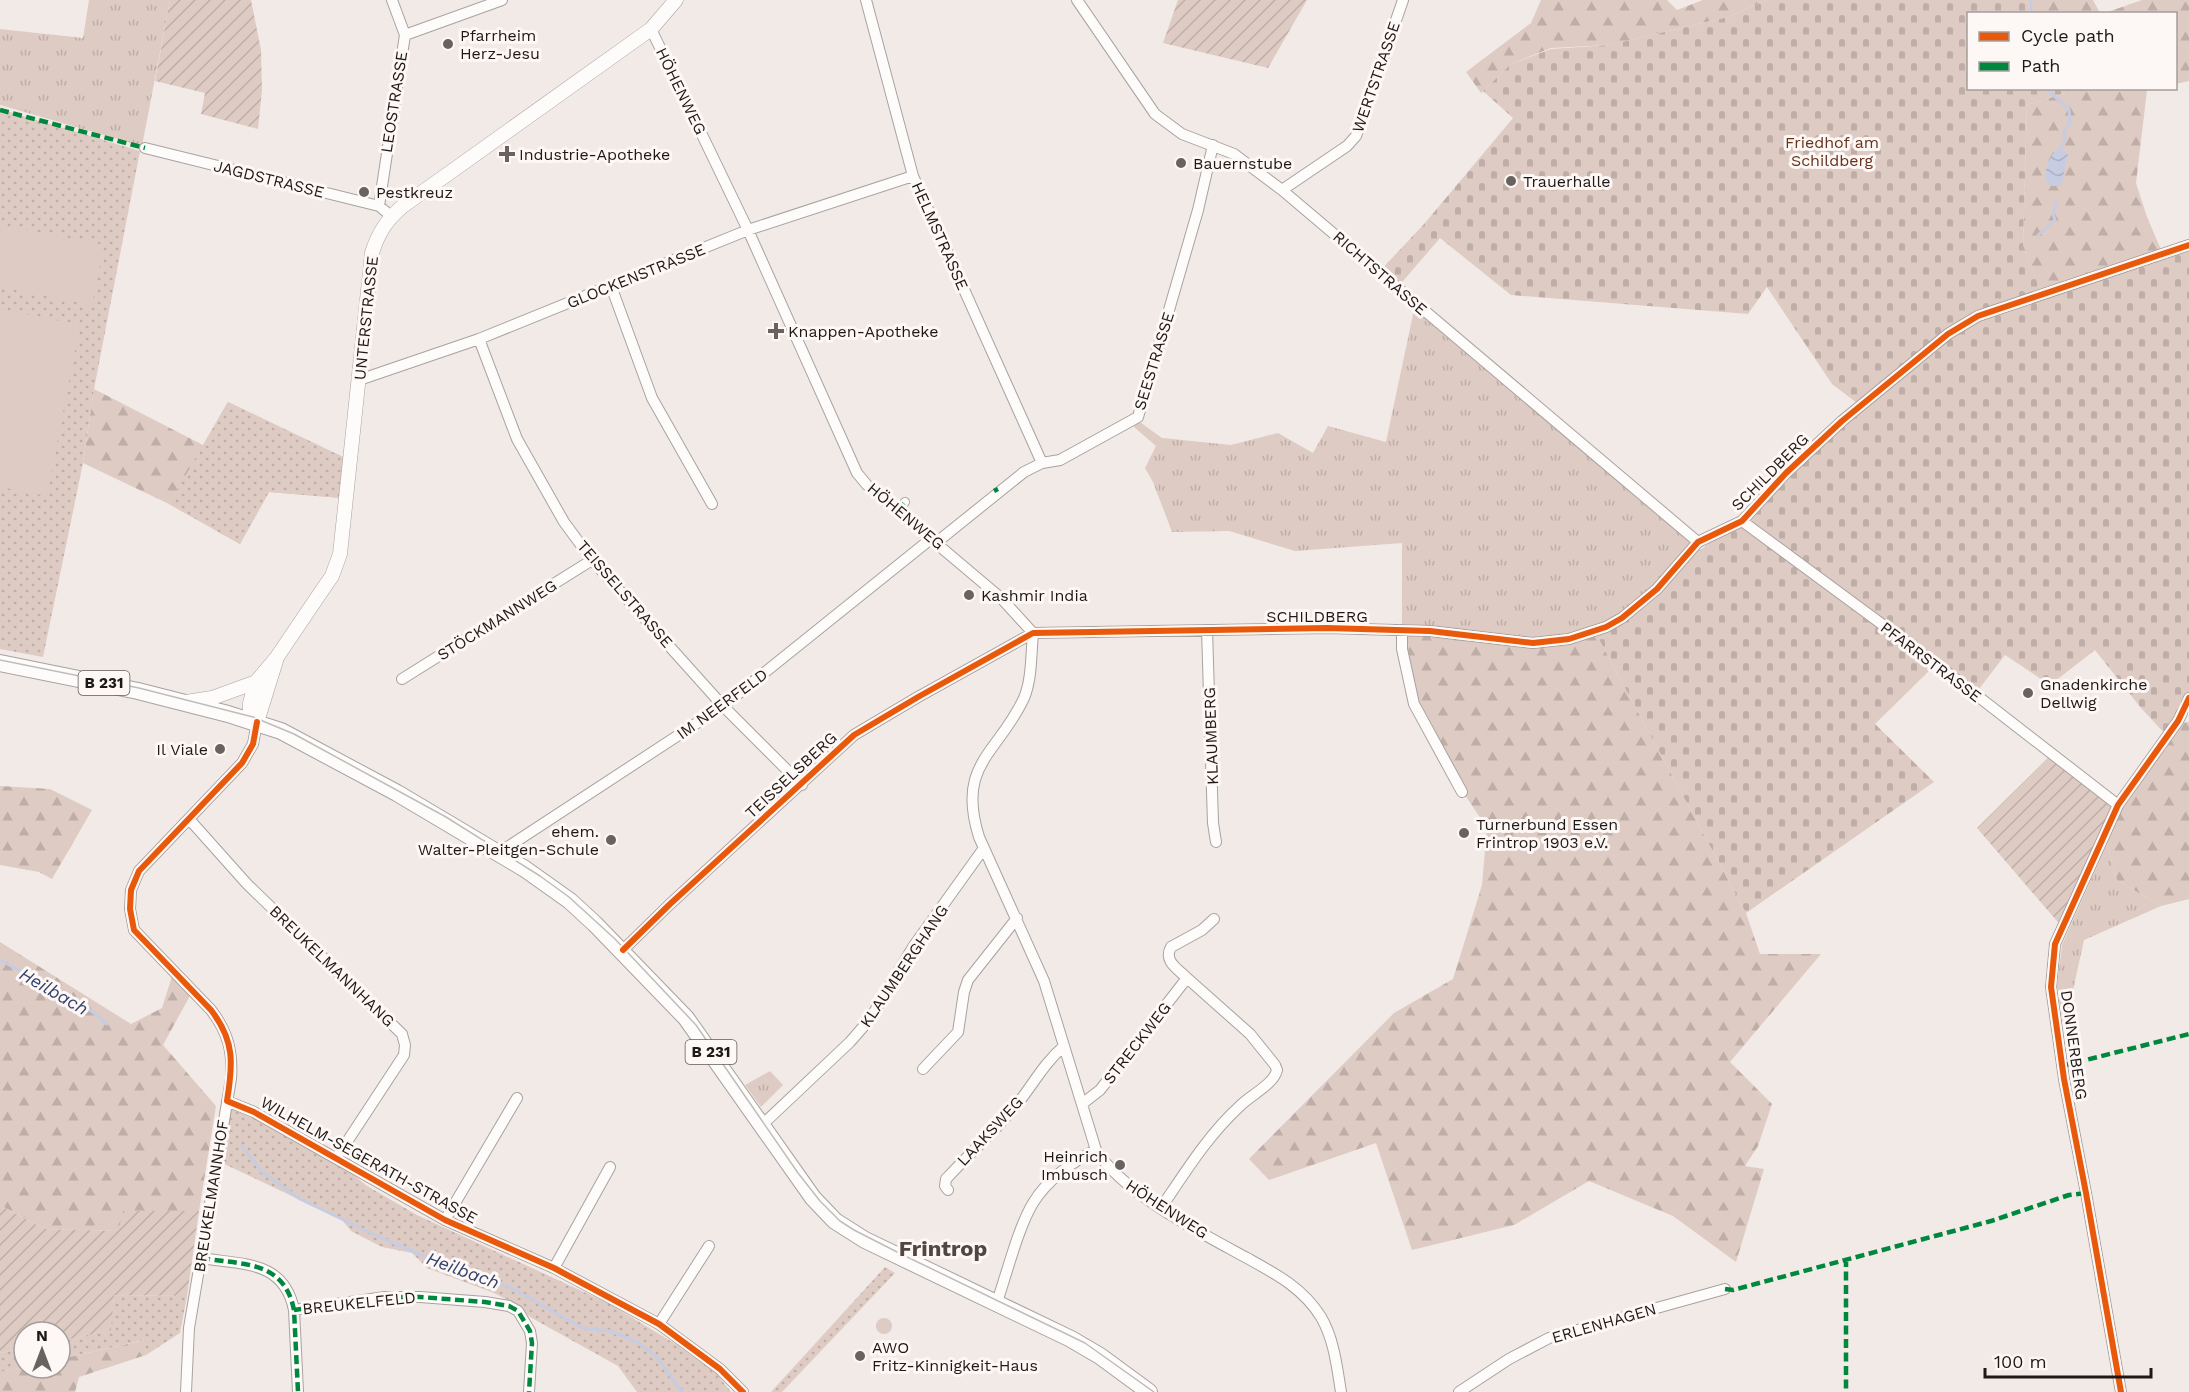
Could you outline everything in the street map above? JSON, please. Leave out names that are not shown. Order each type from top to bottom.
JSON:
[{"type":"main road","name":"B 231","points":[[0,663],[131,689],[257,722],[281,731],[500,852],[570,901],[623,950],[686,1018],[813,1198],[835,1221],[865,1240],[997,1302],[1100,1356],[1149,1392]]},
{"type":"street","name":"LEOSTRASSE","points":[[378,206],[405,34],[392,0]]},
{"type":"street","points":[[405,34],[502,0]]},
{"type":"street","name":"UNTERSTRASSE","points":[[257,722],[250,712],[256,682],[277,657],[332,576],[340,555],[372,253],[380,232],[391,216],[651,29],[676,0]]},
{"type":"street","name":"HELMSTRASSE","points":[[866,0],[913,176],[1042,463]]},
{"type":"street","name":"RICHTSTRASSE","points":[[1077,0],[1155,114],[1182,134],[1213,145],[1254,167],[1698,542]]},
{"type":"street","name":"WERTSTRASSE","points":[[1282,190],[1347,146],[1356,136],[1402,0]]},
{"type":"street","name":"HÖHENWEG","points":[[651,29],[748,230],[857,472],[867,485],[901,506],[934,540],[1000,598],[1033,633],[1027,689],[1017,710],[982,761],[973,786],[974,817],[984,848],[1044,981],[1096,1150],[1103,1162],[1124,1182],[1161,1208],[1286,1280],[1303,1295],[1321,1318],[1328,1332],[1341,1392]]},
{"type":"street","name":"SEESTRASSE","points":[[934,540],[996,490],[1024,472],[1042,463],[1060,460],[1138,417],[1198,210],[1213,145]]},
{"type":"street","name":"JAGDSTRASSE","points":[[145,148],[378,206],[391,216]]},
{"type":"street","name":"GLOCKENSTRASSE","points":[[359,380],[479,339],[748,230],[913,176]]},
{"type":"street","name":"SCHILDBERG","points":[[1033,633],[1327,628],[1430,631],[1548,643],[1606,627],[1640,604],[1657,589],[1698,542],[1742,521],[1786,474],[1842,421],[1948,334],[1978,316],[2189,245]]},
{"type":"street","points":[[611,286],[652,398],[712,504]]},
{"type":"street","name":"TEISSELSTRASSE","points":[[479,339],[517,439],[564,522],[592,560],[723,706],[802,785]]},
{"type":"street","name":"PFARRSTRASSE","points":[[1742,521],[1944,670],[2118,805]]},
{"type":"street","name":"IM NEERFELD","points":[[500,852],[723,706],[934,540]]},
{"type":"street","name":"STÖCKMANNWEG","points":[[402,679],[592,560]]},
{"type":"street","name":"KLAUMBERG","points":[[1207,630],[1213,822],[1216,842]]},
{"type":"street","points":[[1402,630],[1402,649],[1414,704],[1462,792]]},
{"type":"street","name":"TEISSELSBERG","points":[[623,950],[854,735],[1033,633]]},
{"type":"street","name":"UNTERSTRASSE","points":[[257,722],[277,657]]},
{"type":"street","points":[[184,702],[212,698],[256,682]]},
{"type":"street","name":"DONNERBERG","points":[[2121,1392],[2064,1079],[2051,987],[2055,944],[2118,805],[2178,721],[2186,705]]},
{"type":"street","name":"BREUKELMANNHOF","points":[[186,1392],[189,1328],[231,1079],[231,1056],[227,1036],[221,1023],[135,930],[130,909],[131,890],[139,871],[242,763],[253,744],[257,722]]},
{"type":"street","name":"BREUKELMANNHANG","points":[[189,819],[247,884],[402,1034],[405,1045],[404,1055],[337,1157]]},
{"type":"street","name":"KLAUMBERGHANG","points":[[762,1125],[850,1042],[870,1019],[913,947],[984,848]]},
{"type":"street","points":[[923,1070],[958,1032],[968,980],[1017,918]]},
{"type":"street","points":[[1161,1208],[1215,1130],[1273,1078],[1277,1070],[1250,1034],[1171,963],[1168,952],[1176,944],[1202,930],[1214,919]]},
{"type":"street","name":"STRECKWEG","points":[[1082,1104],[1100,1090],[1187,978]]},
{"type":"street","name":"LAAKSWEG","points":[[948,1190],[945,1186],[946,1179],[1009,1114],[1044,1065],[1064,1047]]},
{"type":"street","name":"WILHELM-SEGERATH-STRASSE","points":[[445,1220],[517,1098]]},
{"type":"street","name":"WILHELM-SEGERATH-STRASSE","points":[[226,1101],[254,1112],[337,1157],[445,1220],[554,1268],[659,1324],[720,1369],[743,1392]]},
{"type":"street","points":[[997,1302],[1034,1201],[1063,1171],[1096,1150]]},
{"type":"street","points":[[554,1268],[610,1167]]},
{"type":"street","points":[[659,1324],[709,1246]]},
{"type":"street","points":[[201,1258],[263,1269],[283,1281],[294,1310],[298,1392]]},
{"type":"street","name":"ERLENHAGEN","points":[[1459,1392],[1509,1359],[1549,1338],[1725,1289]]},
{"type":"street","name":"BREUKELFELD","points":[[294,1310],[385,1298],[420,1297],[509,1306],[518,1311],[530,1331],[530,1392]]},
{"type":"green space","points":[[89,0],[170,0],[142,146],[0,105],[0,29],[83,38]]},
{"type":"green space","points":[[170,0],[251,0],[261,50],[262,90],[258,129],[201,114],[205,93],[155,81]]},
{"type":"green space","points":[[1178,0],[1307,0],[1268,68],[1163,43]]},
{"type":"green space","points":[[1541,0],[1667,0],[1677,10],[1703,0],[1767,0],[1728,17],[1609,45],[1551,48],[1511,64],[1481,93],[1466,72],[1531,23]]},
{"type":"green space","name":"Friedhof am Schildberg","points":[[1767,0],[2027,0],[2030,12],[1967,12],[1967,90],[2064,90],[2065,93],[2027,105],[2023,245],[2040,290],[2189,246],[2189,694],[2178,720],[2167,736],[2141,708],[2095,650],[2050,685],[2005,655],[1976,693],[1745,516],[1857,403],[1832,384],[1767,287],[1748,314],[1511,295],[1440,238],[1397,288],[1378,273],[1425,223],[1513,118],[1483,91],[1511,64],[1551,49],[1609,45],[1728,17]]},
{"type":"green space","points":[[2027,0],[2093,0],[2099,12],[2030,12]]},
{"type":"green space","points":[[2142,0],[2189,0],[2189,81],[2177,84],[2177,12],[2108,12]]},
{"type":"green space","points":[[2064,90],[2147,90],[2136,183],[2162,252],[2040,291],[2023,245],[2027,105],[2065,93]]},
{"type":"green space","points":[[0,109],[140,151],[94,389],[83,463],[43,657],[0,649]]},
{"type":"green space","points":[[0,225],[104,245],[92,305],[0,287]]},
{"type":"green space","points":[[1415,305],[1700,550],[1624,615],[1593,628],[1537,640],[1402,626],[1402,543],[1295,551],[1229,531],[1172,532],[1153,482],[1145,468],[1156,446],[1134,427],[1137,420],[1162,438],[1231,445],[1278,433],[1313,453],[1328,426],[1386,442]]},
{"type":"green space","points":[[0,309],[80,325],[47,496],[0,487]]},
{"type":"green space","points":[[94,389],[203,445],[228,402],[343,457],[341,498],[269,492],[240,544],[169,504],[83,463]]},
{"type":"green space","points":[[228,402],[343,457],[341,498],[269,492],[240,544],[169,504]]},
{"type":"green space","points":[[1742,519],[1933,667],[1875,724],[1934,782],[1746,913],[1593,628],[1624,615],[1700,550]]},
{"type":"green space","points":[[1402,626],[1537,640],[1593,628],[1746,913],[1760,954],[1821,954],[1730,1062],[1772,1104],[1758,1146],[1745,1166],[1764,1169],[1736,1262],[1673,1216],[1589,1181],[1514,1225],[1412,1250],[1376,1143],[1269,1180],[1249,1159],[1394,1013],[1453,979],[1482,885],[1487,828],[1465,795],[1414,702]]},
{"type":"green space","points":[[2189,722],[2189,899],[2161,906],[2117,880],[2107,844],[2119,807],[2180,723]]},
{"type":"green space","points":[[2049,757],[2115,807],[2062,927],[1977,828]]},
{"type":"green space","points":[[0,786],[50,789],[92,810],[52,879],[39,872],[0,865]]},
{"type":"green space","points":[[2107,844],[2117,880],[2161,906],[2084,940],[2064,1031],[2057,986],[2062,945]]},
{"type":"green space","points":[[0,942],[131,1024],[162,1008],[173,973],[192,992],[163,1045],[216,1106],[199,1211],[123,1211],[119,1231],[44,1229],[0,1205]]},
{"type":"green space","points":[[770,1071],[783,1085],[761,1107],[745,1085]]},
{"type":"green space","points":[[226,1102],[340,1164],[367,1186],[417,1215],[610,1304],[677,1345],[717,1374],[731,1392],[637,1392],[618,1366],[530,1317],[516,1304],[494,1293],[427,1268],[412,1253],[382,1247],[351,1231],[342,1220],[216,1160]]},
{"type":"green space","points":[[0,1205],[44,1229],[118,1231],[123,1211],[199,1211],[187,1296],[114,1295],[111,1330],[72,1338],[72,1320],[12,1320],[12,1350],[0,1353]]},
{"type":"green space","points":[[885,1267],[895,1273],[782,1392],[771,1392]]},
{"type":"green space","points":[[114,1295],[187,1296],[180,1333],[146,1355],[144,1340],[72,1356],[72,1338],[110,1330]]},
{"type":"green space","points":[[881,1318],[887,1318],[892,1326],[890,1332],[881,1334],[876,1329],[876,1323]]},
{"type":"green space","points":[[145,1340],[146,1355],[79,1377],[75,1392],[0,1392],[0,1372],[12,1370],[12,1380],[72,1380],[72,1356]]},
{"type":"green space","points":[[12,1350],[12,1370],[0,1372],[0,1353]]},
{"type":"water","points":[[2056,149],[2068,153],[2062,183],[2060,186],[2052,186],[2047,182],[2046,169]]},
{"type":"waterway","points":[[2031,0],[2031,12]]},
{"type":"waterway","points":[[2047,90],[2069,109],[2070,123],[2064,131],[2065,139],[2059,152]]},
{"type":"waterway","points":[[2038,235],[2055,220],[2053,214],[2057,201]]},
{"type":"waterway","name":"Heilbach","points":[[0,960],[79,1001],[107,1024]]},
{"type":"waterway","name":"Heilbach","points":[[242,1146],[262,1172],[300,1199],[377,1236],[470,1276],[510,1287],[582,1328],[610,1331],[637,1342],[656,1356],[682,1392]]},
{"type":"tram line","points":[[0,660],[139,688],[253,717],[294,734],[446,817],[540,876],[569,897],[615,939],[696,1025],[798,1173],[820,1201],[840,1221],[901,1254],[1085,1343],[1154,1392]]},
{"type":"marked path","points":[[0,110],[145,148]]},
{"type":"marked path","points":[[995,488],[997,492]]},
{"type":"marked path","points":[[898,510],[905,502]]},
{"type":"marked path","points":[[2062,1066],[2189,1034]]},
{"type":"marked path","points":[[1725,1289],[1733,1290],[1991,1221],[2069,1195],[2086,1193]]},
{"type":"marked path","points":[[201,1258],[260,1268],[271,1273],[281,1282],[289,1294],[294,1310],[298,1392]]},
{"type":"marked path","points":[[1846,1258],[1846,1392]]},
{"type":"marked path","points":[[294,1310],[385,1297],[420,1297],[509,1306],[518,1311],[530,1331],[532,1343],[529,1392]]},
{"type":"cycle path","points":[[623,950],[854,735],[1033,633],[1327,628],[1430,631],[1533,643],[1569,639],[1606,627],[1622,618],[1657,589],[1698,542],[1742,521],[1786,473],[1842,421],[1948,334],[1978,316],[2189,245]]},
{"type":"cycle path","points":[[2121,1392],[2064,1079],[2051,987],[2055,944],[2118,805],[2178,721],[2189,698]]},
{"type":"cycle path","points":[[257,722],[253,744],[242,763],[139,871],[131,890],[130,909],[134,930],[219,1021],[230,1053],[227,1101],[254,1112],[445,1220],[554,1268],[659,1324],[720,1369],[743,1392]]},
{"type":"place","name":"Pfarrheim Herz-Jesu","points":[[448,44]]},
{"type":"place","name":"Industrie-Apotheke","points":[[507,154]]},
{"type":"place","name":"Bauernstube","points":[[1181,163]]},
{"type":"place","name":"Trauerhalle","points":[[1511,181]]},
{"type":"place","name":"Pestkreuz","points":[[364,192]]},
{"type":"place","name":"Knappen-Apotheke","points":[[776,331]]},
{"type":"place","name":"Kashmir India","points":[[969,595]]},
{"type":"place","name":"Gnadenkirche Dellwig","points":[[2028,693]]},
{"type":"place","name":"Il Viale","points":[[220,749]]},
{"type":"place","name":"Turnerbund Essen Frintrop 1903 e.V.","points":[[1464,833]]},
{"type":"place","name":"ehem. Walter-Pleitgen-Schule","points":[[611,840]]},
{"type":"place","name":"Heinrich Imbusch","points":[[1120,1165]]},
{"type":"place","name":"AWO Fritz-Kinnigkeit-Haus","points":[[860,1356]]},
{"type":"district","name":"Frintrop","points":[[943,1248]]}]
